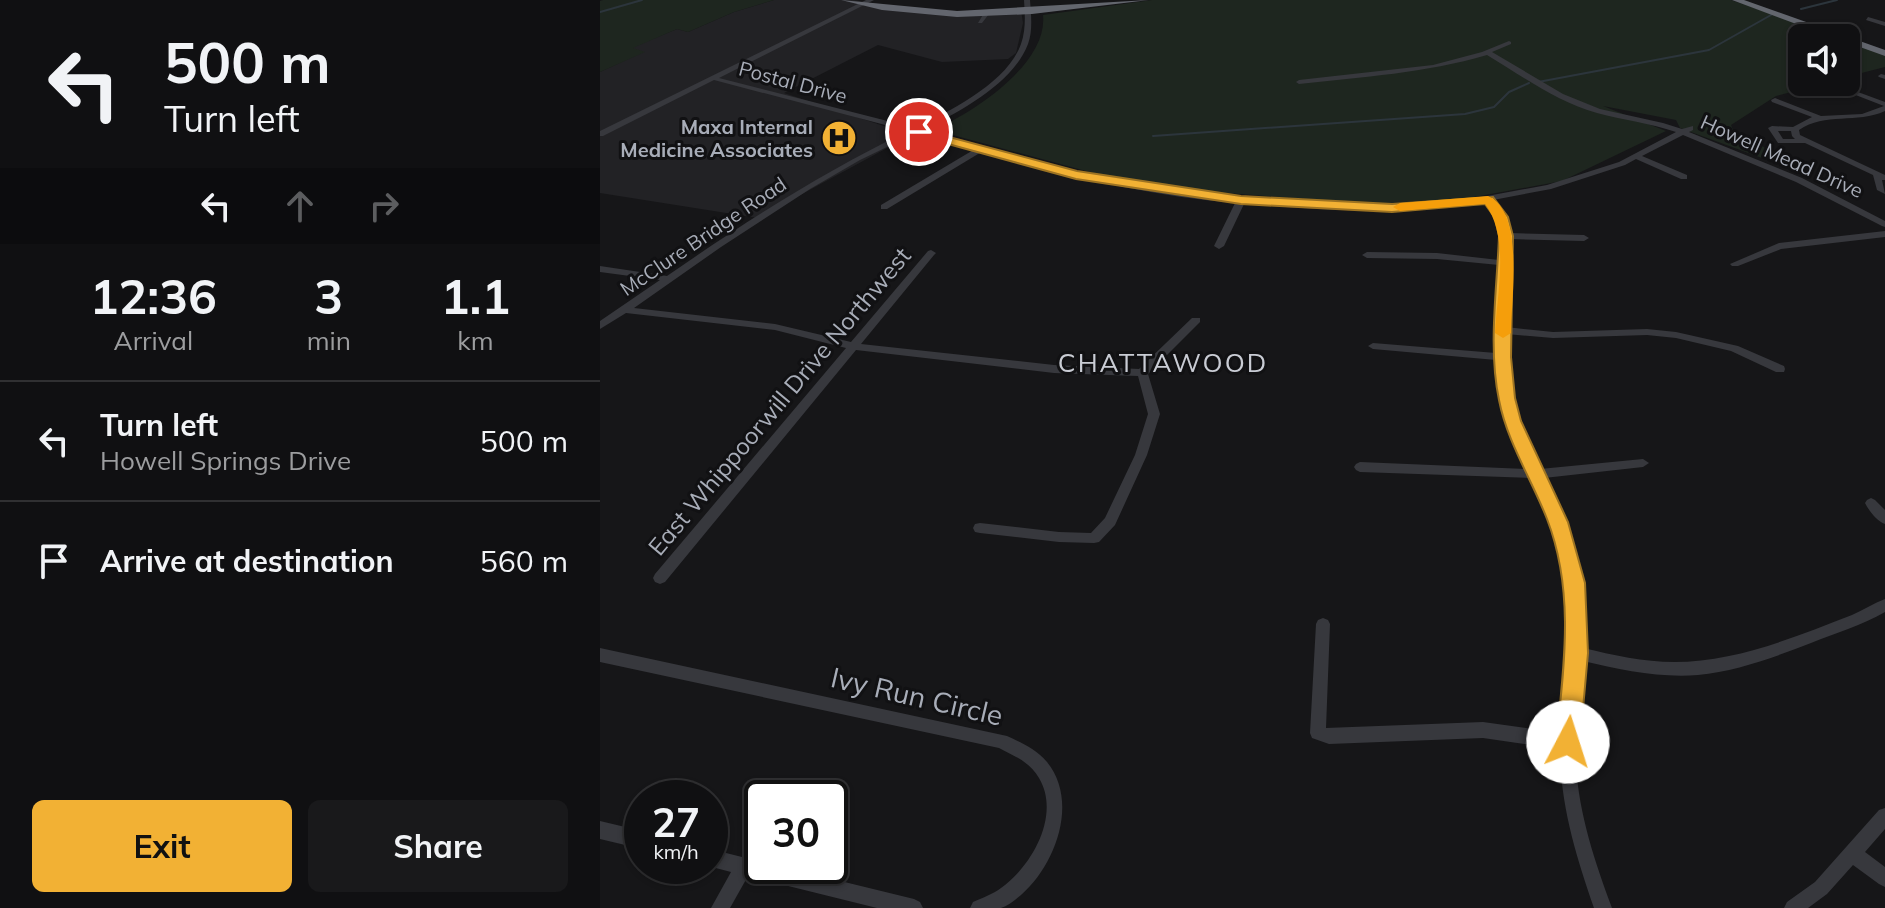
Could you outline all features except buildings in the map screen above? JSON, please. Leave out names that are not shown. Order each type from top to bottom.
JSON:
[{"type":"highway","points":[[845,0],[933,8],[1028,7],[1145,0]]},
{"type":"highway","points":[[869,1],[915,11],[983,18],[1028,7],[1105,0]]},
{"type":"highway","points":[[1736,0],[1885,53]]},
{"type":"highway","points":[[1751,0],[1885,46]]},
{"type":"street","points":[[600,134],[869,1]]},
{"type":"street","name":"McClure Bridge Road","points":[[600,326],[763,214],[840,168],[960,105],[998,80],[1026,44],[1031,26],[1028,7]]},
{"type":"street","points":[[1868,19],[1885,24]]},
{"type":"street","points":[[1299,82],[1456,63],[1509,43]]},
{"type":"street","name":"Howell Mead Drive","points":[[1489,53],[1560,96],[1598,111],[1686,130],[1799,180],[1885,224]]},
{"type":"street","name":"Postal Drive","points":[[713,78],[1076,175],[1241,200],[1392,208],[1488,200],[1556,187],[1638,157],[1686,130]]},
{"type":"street","points":[[1860,96],[1885,106]]},
{"type":"street","points":[[1775,100],[1818,117]]},
{"type":"street","points":[[1806,141],[1781,141],[1772,128],[1795,129],[1805,120],[1818,117],[1867,116],[1885,106]]},
{"type":"street","points":[[1795,129],[1796,136],[1881,176],[1881,190],[1885,191]]},
{"type":"street","points":[[884,207],[981,149]]},
{"type":"street","points":[[1638,157],[1684,177]]},
{"type":"street","points":[[1219,246],[1241,200]]},
{"type":"street","points":[[1488,200],[1502,217],[1506,236],[1502,357],[1513,421],[1558,522],[1570,562],[1577,621],[1568,742],[1575,818],[1603,908]]},
{"type":"street","points":[[1735,264],[1779,246],[1885,234]]},
{"type":"street","points":[[1506,236],[1584,238]]},
{"type":"street","name":"East Whippoorwill Drive Northwest","points":[[660,578],[931,253]]},
{"type":"street","points":[[1367,255],[1437,256],[1504,263]]},
{"type":"street","points":[[600,269],[670,279]]},
{"type":"street","points":[[629,307],[630,311],[775,327],[853,346],[1054,369],[1142,373],[1196,320]]},
{"type":"street","points":[[1503,330],[1553,335],[1647,332],[1676,335],[1734,348],[1780,369]]},
{"type":"street","points":[[1373,346],[1502,357]]},
{"type":"street","points":[[980,528],[1094,538],[1110,521],[1141,455],[1154,414],[1142,373]]},
{"type":"street","points":[[1360,467],[1537,474],[1643,463]]},
{"type":"street","points":[[1871,503],[1885,519]]},
{"type":"street","points":[[1576,653],[1652,670],[1720,667],[1757,658],[1885,605]]},
{"type":"street","points":[[1323,624],[1318,733],[1329,736],[1483,730],[1568,742]]},
{"type":"street","name":"Ivy Run Circle","points":[[600,655],[1001,741],[1030,756],[1050,780],[1055,807],[1051,836],[1035,866],[1008,894],[979,908]]},
{"type":"street","points":[[1793,908],[1821,888],[1885,816]]},
{"type":"street","points":[[600,830],[624,836]]},
{"type":"street","points":[[1854,854],[1885,878]]},
{"type":"street","points":[[720,908],[744,867],[728,863]]},
{"type":"street","points":[[814,884],[914,908]]},
{"type":"shaded area","points":[[774,0],[853,0],[911,9],[1021,10],[1023,23],[1016,53],[1008,59],[942,62],[878,45],[784,93],[911,135],[758,218],[600,193],[600,72],[643,52],[631,48],[677,29],[688,32],[734,12]]},
{"type":"shaded area","points":[[774,0],[734,12],[688,32],[677,29],[633,48],[645,52],[600,72],[600,1]]},
{"type":"shaded area","points":[[1152,0],[1731,0],[1800,24],[1788,24],[1788,93],[1776,96],[1731,125],[1736,137],[1764,147],[1773,162],[1680,128],[1676,120],[1603,106],[1666,131],[1562,181],[1458,200],[1372,204],[1188,190],[1108,177],[949,134],[942,129],[942,126],[992,95],[1023,66],[1035,50],[1042,33],[1043,15]]},
{"type":"shaded area","points":[[1860,45],[1885,55],[1885,67],[1860,73]]},
{"type":"waterway","points":[[600,12],[642,0]]},
{"type":"waterway","points":[[1801,9],[1837,0]]},
{"type":"waterway","points":[[1538,82],[1709,50],[1771,15]]},
{"type":"waterway","points":[[1153,136],[1465,114],[1494,107],[1509,92],[1529,83]]},
{"type":"slow traffic","points":[[1400,207],[1488,200],[1502,217],[1506,236],[1503,333]]},
{"type":"place","name":"Maxa Internal Medicine Associates","points":[[839,138]]},
{"type":"district","name":"CHATTAWOOD","points":[[1163,362]]},
{"type":"route","points":[[919,132],[1076,175],[1241,200],[1392,208],[1488,200],[1502,217],[1506,236],[1502,357],[1507,398],[1513,421],[1558,522],[1575,583],[1576,653],[1568,742]]}]
